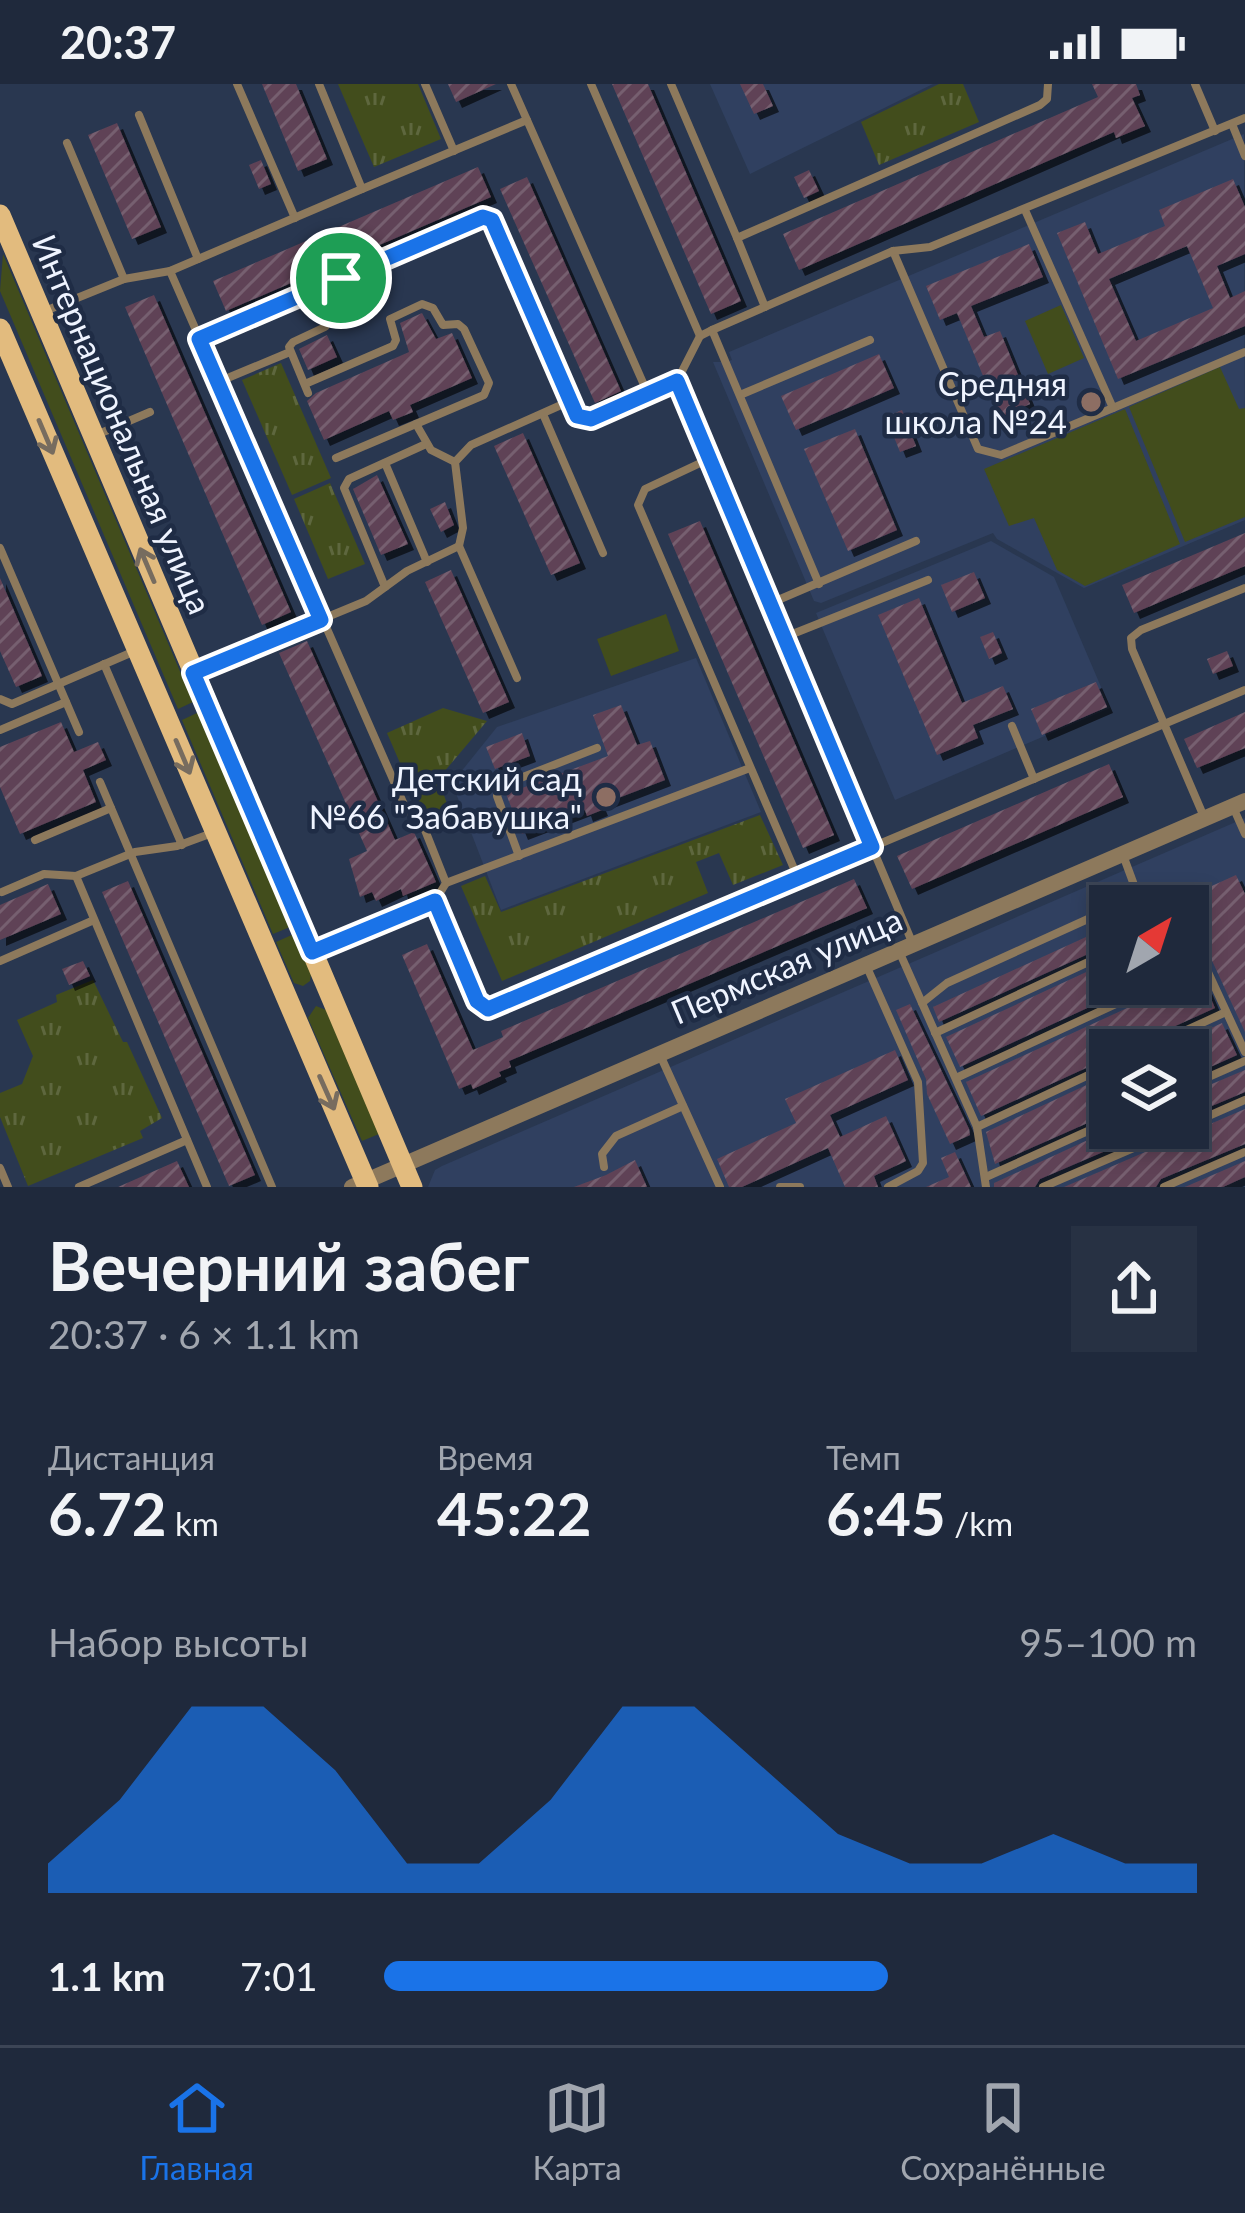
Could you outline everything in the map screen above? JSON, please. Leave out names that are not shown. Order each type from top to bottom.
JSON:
[{"type":"main road","name":"Интернациональная улица","points":[[2,227],[412,1187]]},
{"type":"main road","points":[[0,331],[362,1185]]},
{"type":"main road","points":[[289,1005],[328,988]]},
{"type":"street","name":"Пермская улица","points":[[362,1185],[1239,803]]},
{"type":"lane","points":[[238,84],[295,218]]},
{"type":"lane","points":[[320,84],[362,190]]},
{"type":"lane","points":[[425,84],[454,151]]},
{"type":"lane","points":[[512,84],[648,394]]},
{"type":"lane","points":[[591,84],[700,337]]},
{"type":"lane","points":[[671,84],[765,307]]},
{"type":"lane","points":[[737,238],[1040,105],[1047,98],[1048,84]]},
{"type":"lane","points":[[1195,84],[1214,130]]},
{"type":"lane","points":[[139,115],[199,259]]},
{"type":"lane","points":[[199,339],[483,217],[492,220],[577,416],[591,419],[677,381],[700,337],[712,331],[893,251],[930,247],[1245,118]]},
{"type":"lane","points":[[41,313],[124,279],[170,271],[527,120]]},
{"type":"lane","points":[[1232,124],[1245,156]]},
{"type":"lane","points":[[67,143],[124,279]]},
{"type":"lane","points":[[1024,210],[1113,408]]},
{"type":"lane","points":[[893,251],[977,448],[986,454],[1001,455],[1245,352]]},
{"type":"lane","points":[[170,271],[406,809],[422,825],[446,883]]},
{"type":"lane","points":[[325,327],[292,342],[290,352],[307,388],[393,346],[396,340],[390,320],[427,304],[443,326],[464,328],[489,387],[484,394],[336,458]]},
{"type":"lane","points":[[712,331],[819,584]]},
{"type":"lane","points":[[740,395],[871,340]]},
{"type":"lane","points":[[218,382],[290,352]]},
{"type":"lane","points":[[677,381],[872,847],[922,1003],[977,1126],[986,1182],[1089,1131]]},
{"type":"lane","points":[[455,462],[471,445],[570,401]]},
{"type":"lane","points":[[93,437],[150,412]]},
{"type":"lane","points":[[543,414],[603,553]]},
{"type":"lane","points":[[416,424],[426,444],[455,462]]},
{"type":"lane","points":[[386,587],[344,491],[350,479],[426,444]]},
{"type":"lane","points":[[711,458],[645,489],[638,505],[799,878]]},
{"type":"lane","points":[[455,462],[463,528],[459,546],[518,678]]},
{"type":"lane","points":[[385,463],[428,562]]},
{"type":"lane","points":[[771,603],[916,542]]},
{"type":"lane","points":[[193,673],[366,601],[459,546]]},
{"type":"lane","points":[[0,548],[80,732]]},
{"type":"lane","points":[[785,638],[928,580]]},
{"type":"lane","points":[[1204,818],[1132,649],[1132,638],[1141,630],[1245,588]]},
{"type":"lane","points":[[0,698],[12,704],[138,649]]},
{"type":"lane","points":[[104,664],[182,845]]},
{"type":"lane","points":[[435,901],[477,1001],[495,1009],[1245,690]]},
{"type":"lane","points":[[0,730],[66,702]]},
{"type":"lane","points":[[1012,726],[1034,779]]},
{"type":"lane","points":[[519,856],[497,796],[500,786],[597,748]]},
{"type":"lane","points":[[312,952],[435,901],[446,883],[750,768]]},
{"type":"lane","points":[[100,782],[272,1187]]},
{"type":"lane","points":[[1239,803],[1245,834]]},
{"type":"lane","points":[[35,840],[111,808]]},
{"type":"lane","points":[[1,891],[44,874],[76,876],[130,854],[182,845],[215,832]]},
{"type":"lane","points":[[1122,854],[1134,885]]},
{"type":"lane","points":[[76,876],[207,1187]]},
{"type":"lane","points":[[922,1003],[947,983],[1089,919]]},
{"type":"lane","points":[[0,961],[94,920]]},
{"type":"lane","points":[[935,1033],[1089,962]]},
{"type":"lane","points":[[865,964],[920,1092],[923,1163],[918,1171],[887,1187]]},
{"type":"lane","points":[[1209,974],[1245,1056],[1209,1075]]},
{"type":"lane","points":[[956,1078],[1114,1005]]},
{"type":"lane","points":[[1189,1029],[1226,1012]]},
{"type":"lane","points":[[659,1053],[720,1187]]},
{"type":"lane","points":[[977,1126],[1089,1075]]},
{"type":"lane","points":[[1209,1115],[1245,1100]]},
{"type":"lane","points":[[604,1167],[602,1154],[610,1140],[683,1106]]},
{"type":"lane","points":[[79,1187],[187,1140]]},
{"type":"lane","points":[[1043,1187],[1131,1149]]},
{"type":"lane","points":[[1164,1187],[1245,1152]]},
{"type":"lane","points":[[0,1168],[8,1187]]},
{"type":"lane","points":[[780,1187],[800,1187]]},
{"type":"shaded area","points":[[710,84],[933,84],[750,174]]},
{"type":"shaded area","name":"Средняя школа №24","points":[[1244,134],[1245,520],[1084,588],[993,533],[821,603],[814,601],[713,362],[732,360],[729,352]]},
{"type":"shaded area","points":[[991,541],[1054,577],[1110,708],[895,800],[816,613]]},
{"type":"shaded area","name":"Детский сад №66 \"Забавушка\"","points":[[696,658],[761,812],[501,910],[452,783],[497,727]]},
{"type":"shaded area","points":[[1245,818],[1245,1187],[428,1187],[435,1170],[1089,886],[1089,1005],[1209,1005],[1209,885],[1091,885]]},
{"type":"green space","points":[[338,84],[418,84],[441,139],[374,167]]},
{"type":"green space","points":[[939,84],[963,84],[979,122],[879,165],[861,122]]},
{"type":"green space","points":[[3,254],[193,702],[178,709],[0,291]]},
{"type":"green space","points":[[1061,305],[1084,358],[1048,374],[1025,321]]},
{"type":"green space","points":[[281,363],[331,478],[292,495],[242,380]]},
{"type":"green space","points":[[1220,367],[1239,409],[1245,408],[1245,517],[1185,542],[1129,407]]},
{"type":"green space","points":[[1125,409],[1180,544],[1085,586],[1057,570],[1034,518],[1009,526],[984,469]]},
{"type":"green space","points":[[330,483],[365,564],[328,579],[294,499]]},
{"type":"green space","points":[[666,614],[679,651],[611,676],[597,639]]},
{"type":"green space","points":[[443,708],[487,721],[438,779],[449,809],[430,817],[422,814],[387,733]]},
{"type":"green space","points":[[199,712],[290,927],[273,934],[182,720]]},
{"type":"green space","points":[[760,815],[783,865],[733,885],[719,853],[696,862],[708,893],[502,981],[461,886],[485,876],[501,912]]},
{"type":"green space","points":[[294,934],[311,974],[303,986],[294,983],[276,942]]},
{"type":"green space","points":[[93,980],[162,1118],[140,1131],[143,1138],[28,1186],[0,1117],[0,1093],[22,1084],[33,1056],[17,1020],[57,1002],[56,995]]},
{"type":"green space","points":[[316,1006],[326,1010],[379,1134],[362,1141],[308,1018]]},
{"type":"building","points":[[262,84],[296,84],[327,159],[298,171]]},
{"type":"building","points":[[448,84],[496,84],[456,102]]},
{"type":"building","points":[[612,84],[648,84],[741,301],[711,314]]},
{"type":"building","points":[[740,84],[763,84],[773,106],[754,114]]},
{"type":"building","points":[[1092,84],[1136,84],[1140,95],[1132,98],[1145,126],[1116,138],[1114,132],[799,270],[783,234],[1098,97]]},
{"type":"building","points":[[117,123],[161,227],[132,239],[88,135]]},
{"type":"building","points":[[261,160],[271,184],[259,189],[249,165]]},
{"type":"building","points":[[478,167],[491,197],[226,311],[213,281]]},
{"type":"building","points":[[809,170],[819,191],[804,198],[794,177]]},
{"type":"building","points":[[527,177],[621,391],[595,403],[500,189]]},
{"type":"building","points":[[1233,179],[1245,207],[1245,254],[1217,266],[1230,298],[1245,291],[1245,326],[1118,379],[1057,233],[1085,222],[1098,254],[1165,226],[1159,210]],"holes":[[[1187,246],[1213,308],[1136,341],[1109,279]]]},
{"type":"building","points":[[1029,244],[1043,277],[971,306],[984,337],[1000,331],[1030,404],[1000,417],[957,313],[940,320],[926,286]]},
{"type":"building","points":[[154,295],[291,612],[262,625],[125,307]]},
{"type":"building","points":[[422,313],[436,339],[452,333],[472,378],[410,405],[413,412],[393,420],[389,411],[324,440],[307,401],[409,352],[400,323]]},
{"type":"building","points":[[327,335],[337,357],[308,370],[299,349]]},
{"type":"building","points":[[879,354],[894,388],[796,430],[781,396]]},
{"type":"building","points":[[902,410],[916,446],[900,452],[886,417]]},
{"type":"building","points":[[855,429],[897,530],[848,551],[804,449]]},
{"type":"building","points":[[523,433],[580,563],[551,575],[494,446]]},
{"type":"building","points":[[377,475],[408,544],[381,555],[353,489]]},
{"type":"building","points":[[445,502],[454,525],[441,532],[430,509]]},
{"type":"building","points":[[700,521],[834,835],[803,848],[668,534]]},
{"type":"building","points":[[1245,533],[1245,566],[1134,613],[1122,585]]},
{"type":"building","points":[[451,570],[509,702],[483,713],[425,582]]},
{"type":"building","points":[[974,572],[985,598],[952,612],[941,585]]},
{"type":"building","points":[[0,578],[42,676],[16,687],[0,651]]},
{"type":"building","points":[[919,598],[962,703],[1003,686],[1013,709],[973,725],[978,738],[937,755],[878,615]]},
{"type":"building","points":[[993,632],[1002,653],[989,659],[980,637]]},
{"type":"building","points":[[307,641],[395,840],[414,832],[436,882],[403,896],[401,889],[376,901],[372,892],[360,897],[349,859],[367,851],[279,653]]},
{"type":"building","points":[[1227,651],[1233,666],[1213,674],[1207,659]]},
{"type":"building","points":[[1096,682],[1107,707],[1042,735],[1031,709]]},
{"type":"building","points":[[621,705],[637,745],[650,741],[665,780],[600,805],[602,810],[587,816],[585,810],[522,834],[506,794],[608,756],[593,715]]},
{"type":"building","points":[[1245,712],[1245,748],[1197,768],[1184,739]]},
{"type":"building","points":[[61,722],[74,752],[98,742],[106,760],[83,770],[96,802],[20,834],[0,787],[0,747]]},
{"type":"building","points":[[522,733],[530,756],[495,769],[486,747]]},
{"type":"building","points":[[1109,764],[1123,797],[912,889],[897,856]]},
{"type":"building","points":[[1236,875],[1245,894],[1245,1032],[1209,954],[1209,887]]},
{"type":"building","points":[[854,879],[867,908],[509,1061],[511,1067],[499,1072],[501,1076],[473,1089],[471,1084],[459,1089],[402,955],[427,944],[473,1050],[503,1037],[501,1031]]},
{"type":"building","points":[[128,881],[255,1175],[229,1186],[102,892]]},
{"type":"building","points":[[48,884],[61,914],[0,940],[0,905]]},
{"type":"building","points":[[1089,936],[1089,954],[939,1022],[933,1007]]},
{"type":"building","points":[[83,961],[90,976],[69,985],[62,969]]},
{"type":"building","points":[[1089,971],[1089,1005],[1094,1005],[960,1067],[946,1037]]},
{"type":"building","points":[[1209,994],[1215,1008],[1169,1029],[1089,1029],[1089,1067],[981,1116],[966,1082],[1134,1005],[1209,1005]]},
{"type":"building","points":[[910,1004],[969,1129],[970,1135],[950,1144],[896,1010]]},
{"type":"building","points":[[1222,1023],[1237,1055],[1209,1068],[1209,1029]]},
{"type":"building","points":[[895,1050],[908,1080],[830,1115],[840,1137],[886,1116],[906,1161],[874,1176],[878,1187],[845,1187],[828,1148],[742,1187],[729,1187],[717,1159],[796,1123],[785,1099]]},
{"type":"building","points":[[1245,1070],[1245,1092],[1209,1107],[1209,1085]]},
{"type":"building","points":[[1089,1084],[1089,1122],[995,1164],[986,1132]]},
{"type":"building","points":[[1245,1109],[1245,1144],[1161,1179],[1156,1187],[1064,1187],[1152,1149],[1209,1149],[1209,1125]]},
{"type":"building","points":[[1089,1139],[1089,1149],[1110,1149],[1040,1179],[1035,1187],[994,1187]]},
{"type":"building","points":[[955,1152],[971,1187],[926,1187],[949,1177],[941,1158]]},
{"type":"building","points":[[635,1160],[647,1187],[574,1187],[606,1175]]},
{"type":"building","points":[[177,1161],[189,1187],[118,1187]]},
{"type":"building","points":[[1245,1161],[1245,1177],[1223,1187],[1185,1187]]},
{"type":"place","name":"Средняя школа №24","points":[[1091,402]]},
{"type":"place","name":"Детский сад №66 \"Забавушка\"","points":[[606,797]]},
{"type":"route","points":[[483,217],[492,220],[577,416],[591,419],[677,381],[872,847],[495,1009],[477,1001],[435,901],[312,952],[193,673],[321,620],[199,339],[341,278],[483,217]]}]
